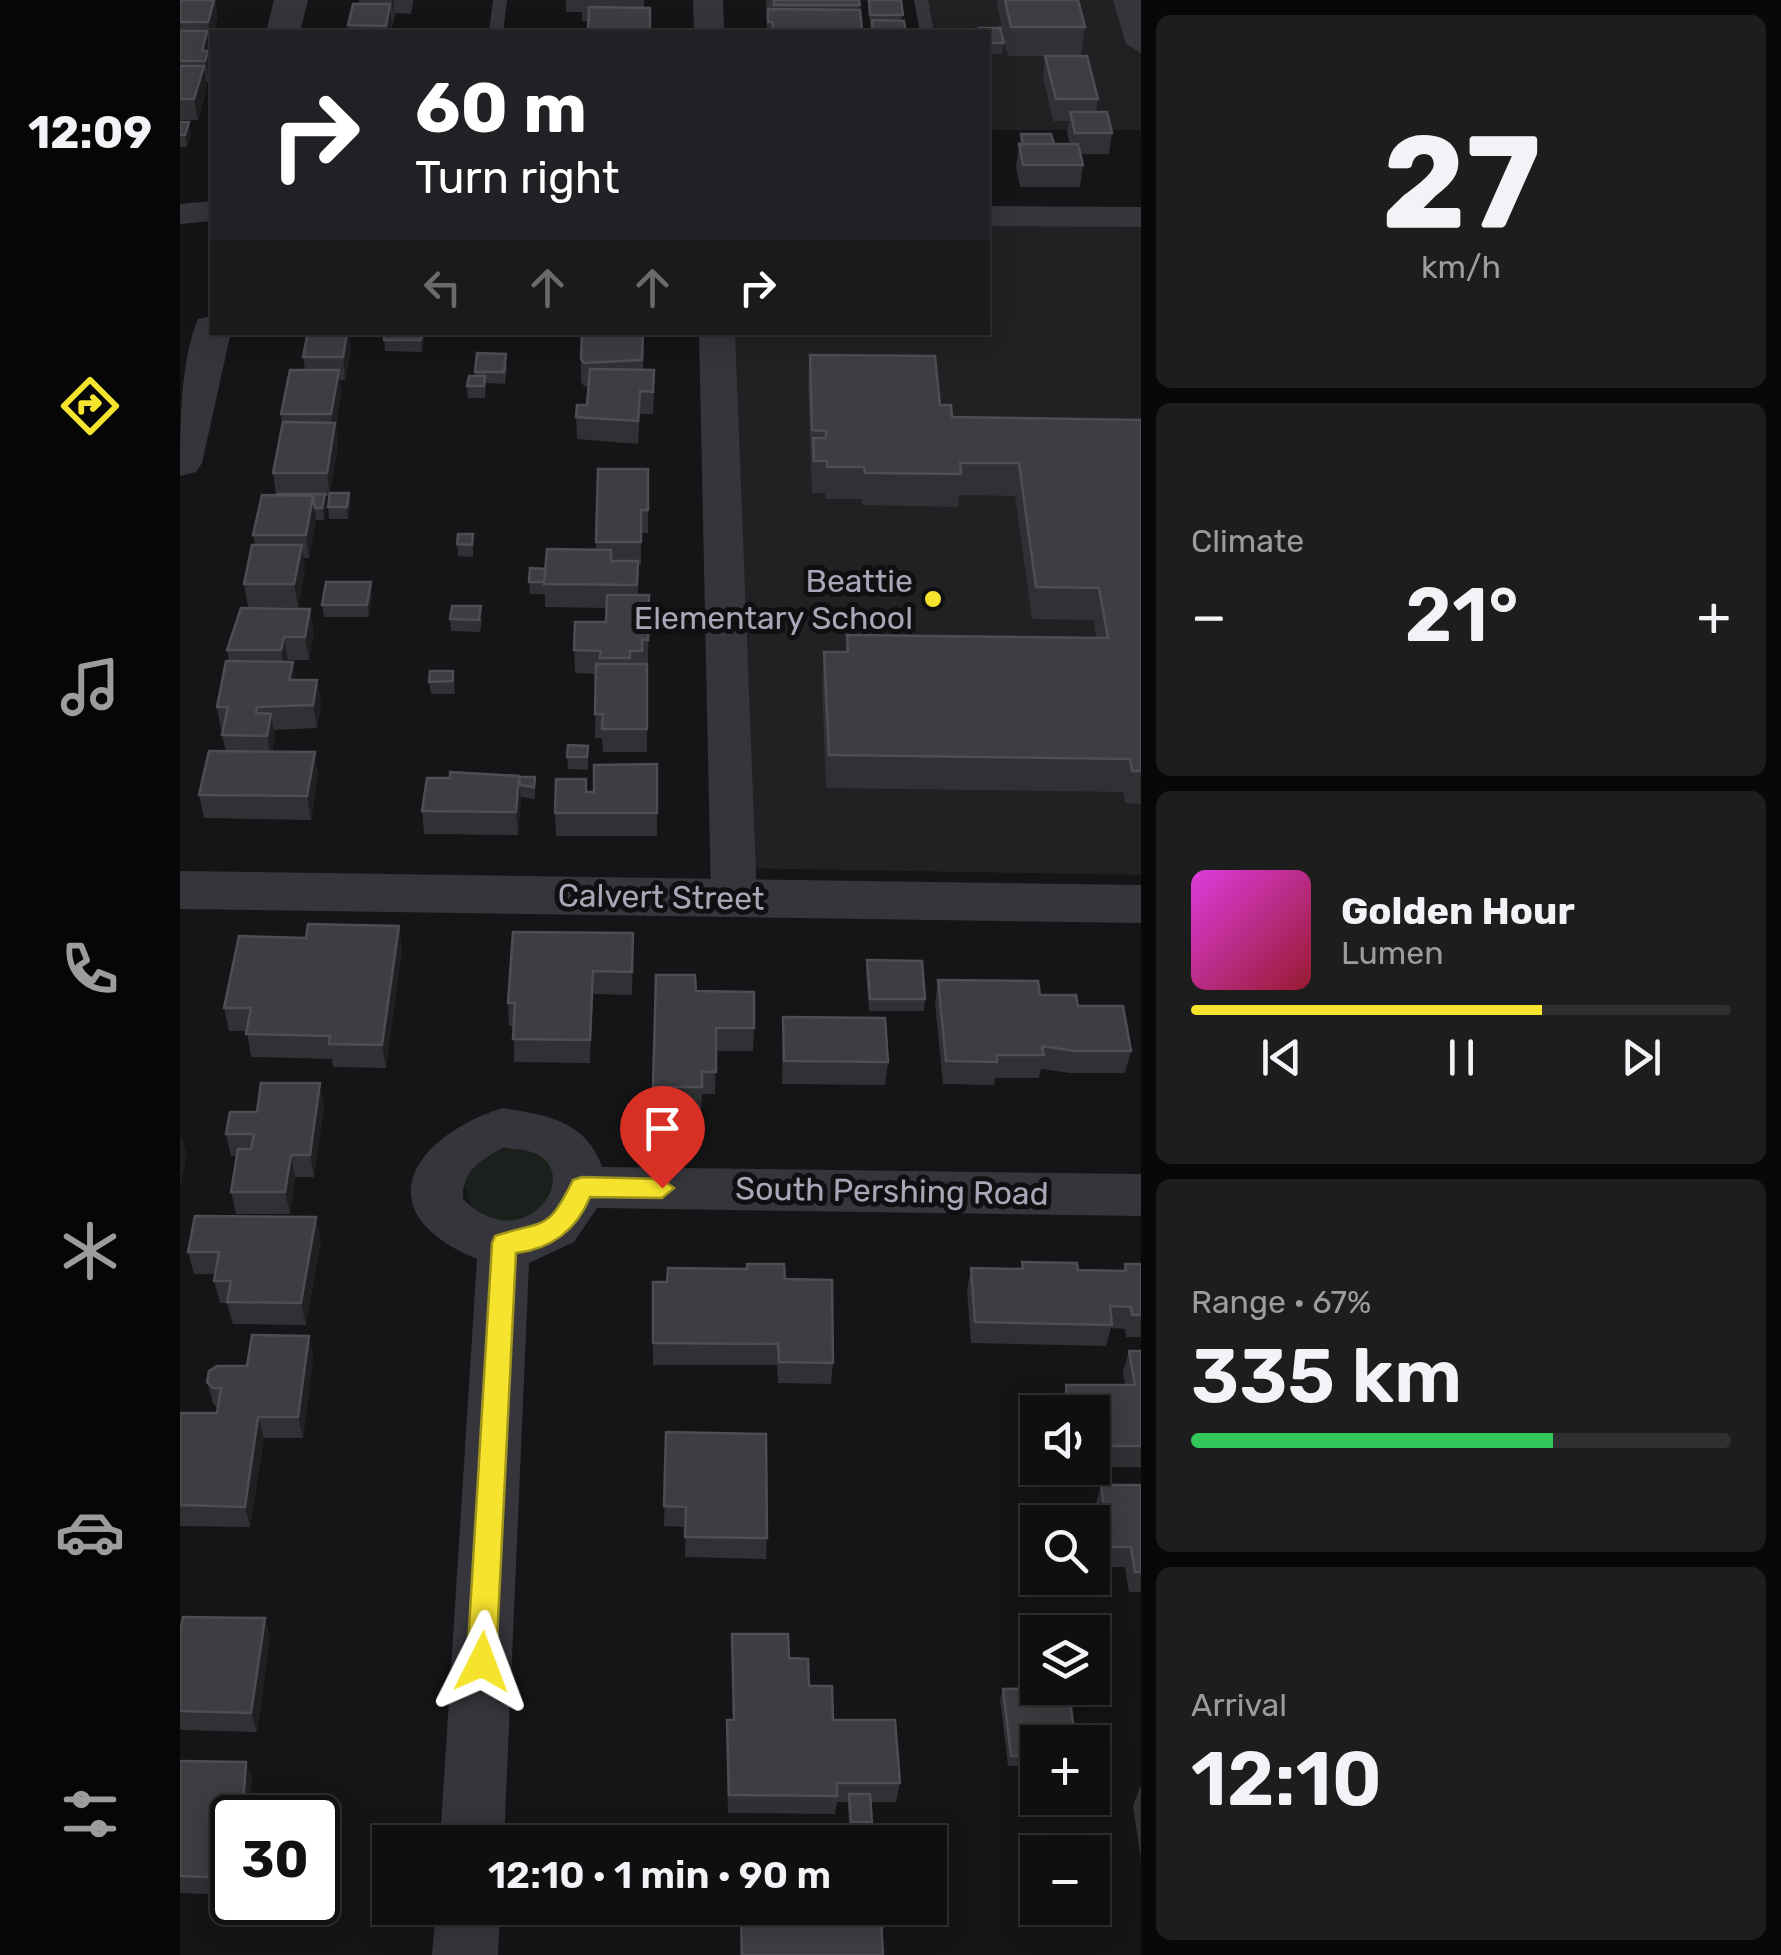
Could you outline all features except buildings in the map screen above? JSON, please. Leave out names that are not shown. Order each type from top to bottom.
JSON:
[{"type":"street","points":[[283,30],[290,0]]},
{"type":"street","points":[[708,0],[709,30]]},
{"type":"street","points":[[1128,0],[1141,44]]},
{"type":"street","points":[[180,214],[210,210]]},
{"type":"street","points":[[990,216],[1141,217]]},
{"type":"street","points":[[180,463],[210,335]]},
{"type":"street","points":[[717,335],[734,898]]},
{"type":"street","name":"Calvert Street","points":[[180,890],[1141,904]]},
{"type":"street","points":[[502,1128],[543,1133],[572,1155],[582,1187],[570,1216],[557,1228],[523,1242],[504,1243],[480,1240],[445,1214],[437,1196],[438,1177],[446,1159],[462,1144],[502,1128]]},
{"type":"street","name":"South Pershing Road","points":[[582,1187],[1141,1195]]},
{"type":"street","points":[[473,1825],[504,1243]]},
{"type":"street","points":[[465,1955],[467,1925]]},
{"type":"lane","points":[[496,30],[500,0]]},
{"type":"lane","points":[[921,0],[927,30]]},
{"type":"path","points":[[999,14],[1004,40]]},
{"type":"shaded area","points":[[921,0],[1128,0],[1141,44],[1141,130],[990,130],[990,30],[927,30]]},
{"type":"shaded area","name":"Beattie Elementary School","points":[[990,216],[1141,217],[1141,875],[733,868],[717,335],[990,335]]},
{"type":"shaded area","points":[[516,1147],[531,1150],[554,1167],[558,1192],[526,1221],[495,1221],[471,1207],[464,1184],[484,1158]]},
{"type":"place","name":"Beattie Elementary School","points":[[933,599]]},
{"type":"route","points":[[482,1662],[504,1243],[523,1242],[557,1228],[570,1216],[582,1187],[662,1188]]}]
